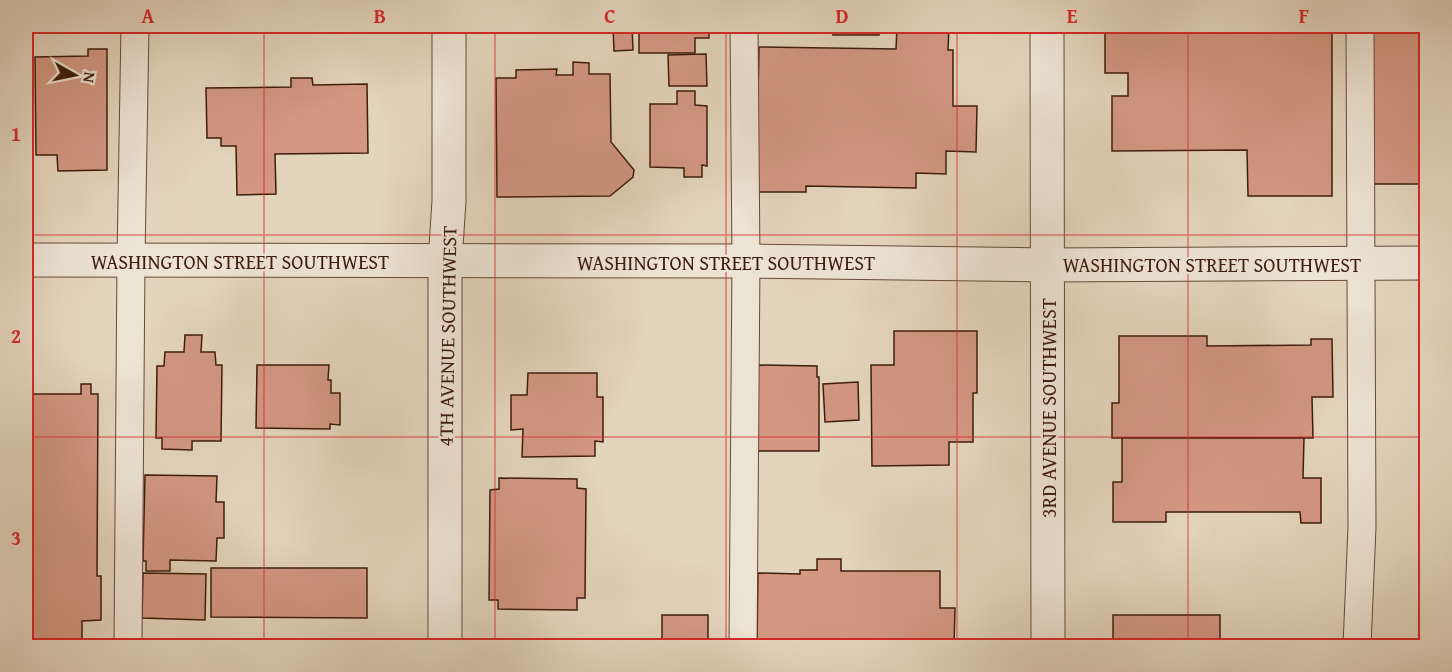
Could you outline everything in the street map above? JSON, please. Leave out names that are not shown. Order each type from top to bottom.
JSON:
[{"type":"street","name":"4TH AVENUE SOUTHWEST","points":[[445,646],[445,262],[449,201],[449,26]]},
{"type":"street","name":"3RD AVENUE SOUTHWEST","points":[[1047,26],[1048,646]]},
{"type":"street","name":"WASHINGTON STREET SOUTHWEST","points":[[26,260],[746,261],[1048,265],[1426,263]]},
{"type":"lane","points":[[129,646],[135,26]]},
{"type":"lane","points":[[742,646],[746,261],[744,26]]},
{"type":"lane","points":[[1357,646],[1362,527],[1360,26]]},
{"type":"building","points":[[613,26],[632,26],[633,50],[614,51]]},
{"type":"building","points":[[639,26],[709,26],[709,38],[695,38],[695,53],[639,53]]},
{"type":"building","points":[[809,26],[880,26],[879,35],[833,35],[833,32],[809,32]]},
{"type":"building","points":[[897,26],[949,26],[948,50],[953,50],[953,106],[977,106],[976,152],[946,151],[946,174],[916,173],[916,188],[806,186],[806,192],[756,192],[759,47],[896,49]]},
{"type":"building","points":[[1105,26],[1332,26],[1332,196],[1248,196],[1247,150],[1112,151],[1112,96],[1128,96],[1128,73],[1105,73]]},
{"type":"building","points":[[1371,26],[1426,26],[1426,184],[1369,184]]},
{"type":"building","points":[[88,49],[107,49],[107,170],[58,171],[57,155],[36,155],[35,57],[88,56]]},
{"type":"building","points":[[706,54],[707,86],[669,86],[668,55]]},
{"type":"building","points":[[573,62],[589,63],[589,74],[610,74],[611,142],[634,170],[633,177],[610,196],[497,197],[496,78],[516,78],[516,70],[557,69],[556,75],[573,75]]},
{"type":"building","points":[[26,67],[28,67],[27,109],[26,109]]},
{"type":"building","points":[[291,78],[312,78],[313,85],[367,84],[368,153],[275,154],[276,194],[237,195],[236,146],[221,146],[221,138],[207,138],[206,88],[291,87]]},
{"type":"building","points":[[677,91],[695,91],[695,105],[707,106],[707,166],[702,165],[702,177],[684,177],[684,168],[650,167],[650,104],[677,104]]},
{"type":"building","points":[[894,331],[977,331],[977,393],[973,393],[973,442],[949,442],[949,465],[872,466],[871,365],[894,365]]},
{"type":"building","points":[[185,335],[202,335],[201,352],[215,352],[216,365],[222,365],[221,441],[192,441],[192,450],[162,449],[162,438],[156,438],[157,366],[164,366],[165,352],[184,352]]},
{"type":"building","points":[[1119,336],[1207,336],[1207,346],[1311,345],[1311,339],[1332,339],[1333,397],[1312,397],[1313,438],[1112,438],[1112,403],[1119,403]]},
{"type":"building","points":[[257,365],[329,365],[328,380],[331,380],[331,393],[340,393],[340,425],[330,424],[330,429],[256,428]]},
{"type":"building","points":[[756,365],[817,366],[819,451],[754,451]]},
{"type":"building","points":[[528,373],[597,373],[597,397],[603,397],[603,442],[595,441],[595,456],[522,457],[523,429],[511,430],[511,395],[527,395]]},
{"type":"building","points":[[858,382],[859,420],[825,422],[823,384]]},
{"type":"building","points":[[81,384],[91,384],[91,394],[98,394],[97,576],[101,576],[101,620],[82,621],[82,646],[26,646],[26,394],[81,394]]},
{"type":"building","points":[[1122,438],[1304,438],[1303,478],[1321,478],[1321,523],[1301,523],[1300,512],[1166,512],[1166,522],[1113,522],[1113,482],[1122,482]]},
{"type":"building","points":[[145,475],[217,476],[216,502],[224,502],[224,538],[217,538],[216,561],[170,560],[170,571],[146,571],[146,561],[143,561]]},
{"type":"building","points":[[499,478],[577,479],[577,488],[586,489],[585,598],[577,598],[577,610],[498,609],[498,600],[489,600],[490,490],[499,489]]},
{"type":"building","points":[[817,559],[841,559],[841,571],[940,571],[940,608],[955,608],[954,646],[757,646],[758,573],[800,574],[800,570],[817,570]]},
{"type":"building","points":[[211,568],[367,568],[367,618],[211,617]]},
{"type":"building","points":[[143,573],[206,574],[205,620],[142,618]]},
{"type":"building","points":[[662,615],[708,615],[708,646],[662,646]]},
{"type":"building","points":[[1113,615],[1220,615],[1220,646],[1113,646]]}]
